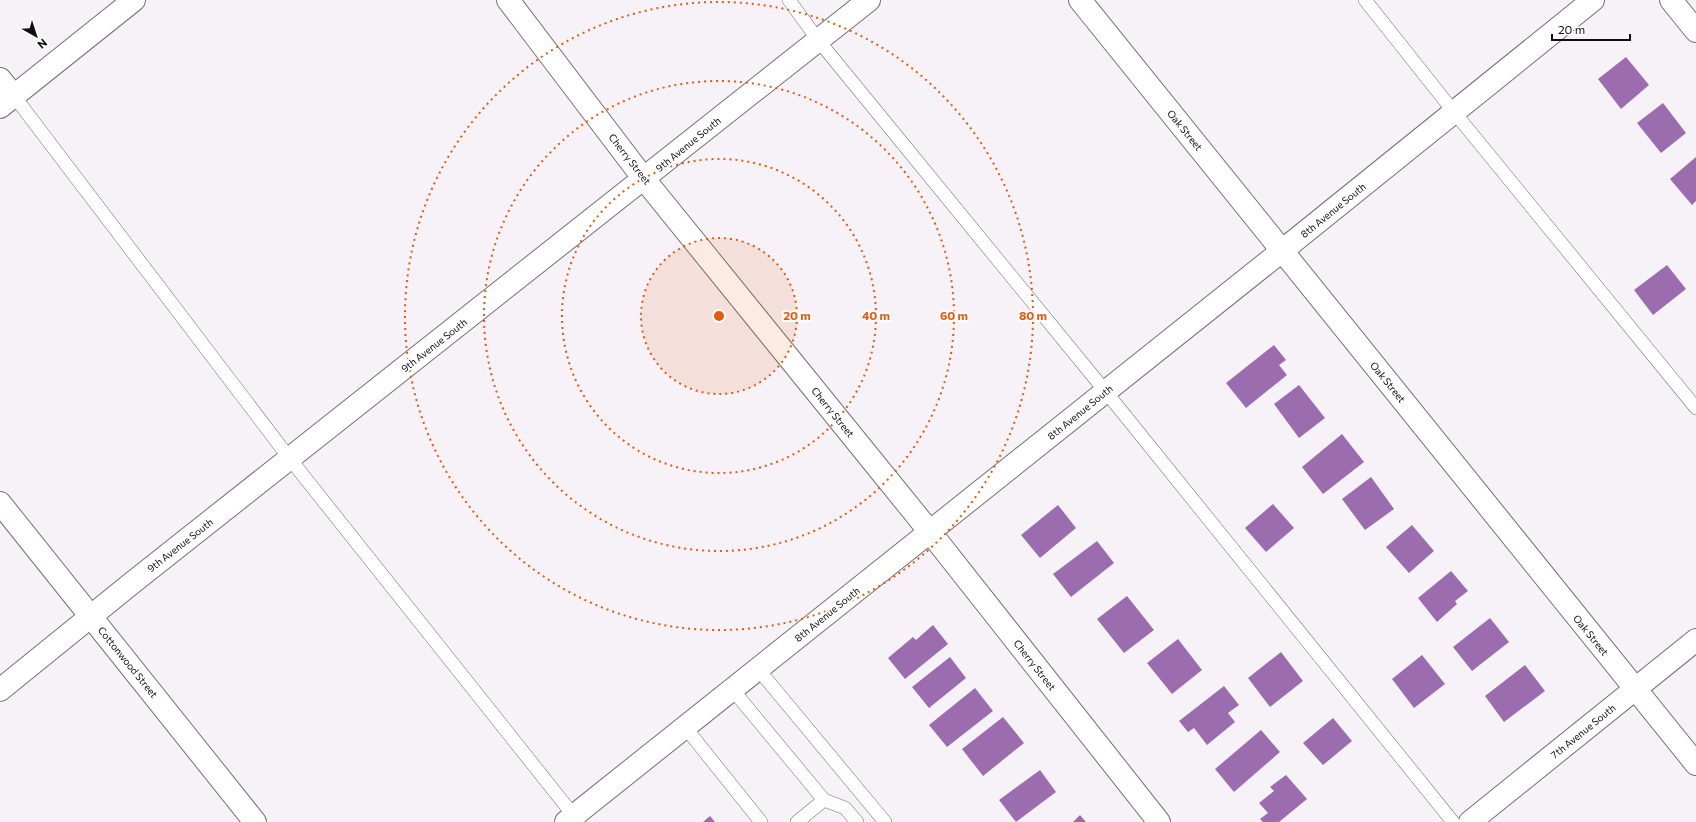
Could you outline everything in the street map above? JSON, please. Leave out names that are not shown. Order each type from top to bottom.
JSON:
[{"type":"street","points":[[0,79],[7,102],[134,0]]},
{"type":"street","name":"Cherry Street","points":[[508,0],[644,179],[930,532],[1159,822]]},
{"type":"street","name":"9th Avenue South","points":[[0,690],[91,616],[869,0]]},
{"type":"street","name":"Oak Street","points":[[1080,0],[1696,764]]},
{"type":"street","name":"8th Avenue South","points":[[573,820],[732,689],[1106,392],[1593,0]]},
{"type":"street","points":[[1672,0],[1696,31]]},
{"type":"street","name":"Cottonwood Street","points":[[0,503],[255,822]]},
{"type":"street","name":"7th Avenue South","points":[[1470,822],[1696,640]]},
{"type":"lane","points":[[789,0],[818,40],[1106,392],[1453,822]]},
{"type":"lane","points":[[1365,0],[1454,112],[1696,408]]},
{"type":"lane","points":[[7,102],[290,459],[573,820]]},
{"type":"lane","points":[[758,669],[885,822]]},
{"type":"lane","points":[[732,689],[824,800],[845,808],[857,822]]},
{"type":"lane","points":[[685,727],[761,822]]},
{"type":"lane","points":[[797,822],[824,800]]},
{"type":"building","points":[[1626,57],[1649,85],[1621,109],[1598,79]]},
{"type":"building","points":[[1663,103],[1686,133],[1661,153],[1637,123]]},
{"type":"building","points":[[1696,157],[1696,201],[1692,205],[1670,179]]},
{"type":"building","points":[[1667,265],[1686,289],[1653,315],[1634,290]]},
{"type":"building","points":[[1274,345],[1286,360],[1279,365],[1287,375],[1246,408],[1226,383]]},
{"type":"building","points":[[1299,385],[1325,418],[1299,438],[1274,404]]},
{"type":"building","points":[[1342,434],[1364,462],[1323,494],[1302,467]]},
{"type":"building","points":[[1371,477],[1394,509],[1365,530],[1342,499]]},
{"type":"building","points":[[1273,504],[1294,528],[1266,552],[1245,528]]},
{"type":"building","points":[[1058,505],[1076,528],[1040,558],[1021,535]]},
{"type":"building","points":[[1412,525],[1434,551],[1409,573],[1386,547]]},
{"type":"building","points":[[1097,541],[1114,563],[1071,597],[1053,574]]},
{"type":"building","points":[[1451,571],[1468,591],[1455,601],[1457,604],[1437,622],[1418,598]]},
{"type":"building","points":[[1127,596],[1154,630],[1124,653],[1097,619]]},
{"type":"building","points":[[1490,618],[1509,642],[1472,671],[1453,647]]},
{"type":"building","points":[[933,625],[948,644],[905,679],[888,658],[913,637],[916,640]]},
{"type":"building","points":[[1178,639],[1202,670],[1172,694],[1147,663]]},
{"type":"building","points":[[1281,652],[1303,681],[1270,707],[1248,678]]},
{"type":"building","points":[[1422,655],[1445,684],[1414,708],[1392,679]]},
{"type":"building","points":[[950,657],[966,678],[929,708],[912,687]]},
{"type":"building","points":[[1525,665],[1545,691],[1504,722],[1485,696]]},
{"type":"building","points":[[1224,686],[1239,705],[1228,713],[1235,722],[1207,745],[1194,728],[1188,732],[1179,721]]},
{"type":"building","points":[[975,688],[993,711],[947,747],[929,725]]},
{"type":"building","points":[[1003,717],[1024,743],[983,776],[962,749]]},
{"type":"building","points":[[1333,718],[1352,741],[1323,765],[1303,743]]},
{"type":"building","points":[[1261,730],[1280,752],[1234,792],[1215,769]]},
{"type":"building","points":[[1040,770],[1056,792],[1016,822],[999,800]]},
{"type":"building","points":[[1286,775],[1307,799],[1279,822],[1263,822],[1260,819],[1268,813],[1259,803],[1274,791],[1270,787]]},
{"type":"building","points":[[1080,815],[1086,822],[1073,822]]},
{"type":"building","points":[[710,816],[715,822],[703,822]]}]
